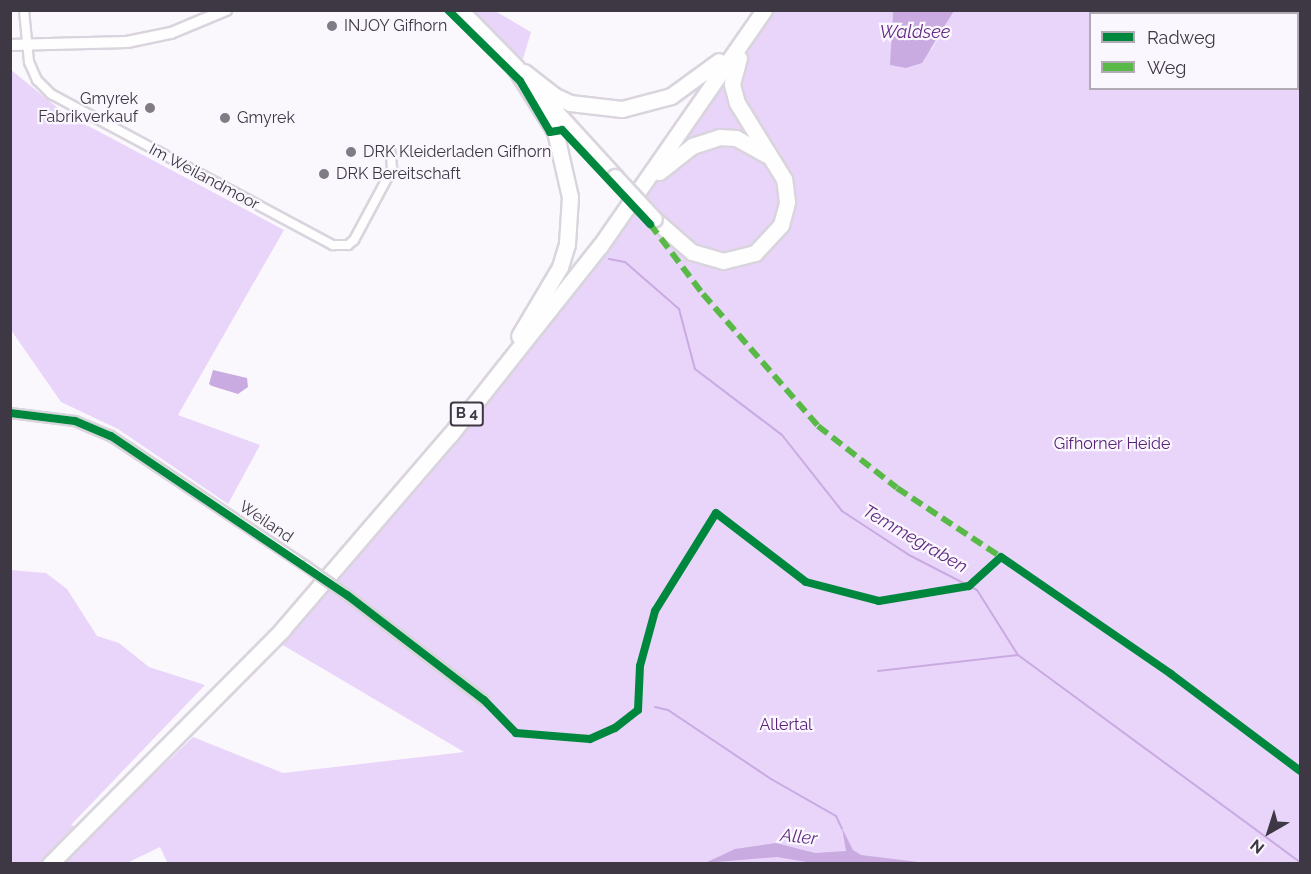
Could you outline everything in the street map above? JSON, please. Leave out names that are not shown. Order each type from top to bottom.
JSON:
[{"type":"highway","points":[[460,10],[512,63],[654,219],[699,256],[723,261],[748,256],[767,244],[784,218],[786,187],[777,165],[733,93],[732,74],[746,39]]},
{"type":"highway","name":"B 4","points":[[39,864],[276,624],[519,336],[645,169],[752,10]]},
{"type":"highway","name":"B 4","points":[[50,864],[175,741],[329,578],[519,350],[644,185],[764,10]]},
{"type":"highway","points":[[512,63],[553,95],[605,110],[640,106],[671,96],[719,61]]},
{"type":"highway","points":[[512,63],[555,130],[570,197],[567,244],[560,267],[519,336]]},
{"type":"highway","points":[[644,185],[692,146],[719,137],[751,144],[777,165]]},
{"type":"street","name":"Im Weilandmoor","points":[[24,10],[26,45],[32,71],[51,94],[333,245],[348,245],[354,240],[392,169],[391,153]]},
{"type":"street","points":[[10,45],[127,42],[171,33],[226,10]]},
{"type":"street","name":"Weiland","points":[[10,413],[75,421],[111,436],[347,594],[484,700]]},
{"type":"green space","points":[[472,11],[495,11],[531,32],[523,59]]},
{"type":"green space","points":[[762,11],[893,11],[891,50],[931,50],[954,11],[1300,11],[1300,863],[168,864],[160,847],[127,863],[11,863],[10,570],[46,573],[67,589],[97,636],[119,643],[149,667],[205,685],[71,825],[93,833],[193,737],[283,773],[464,752],[281,644],[559,312]]},
{"type":"green space","points":[[10,69],[64,113],[284,230],[178,415],[260,445],[228,504],[118,429],[61,402],[11,330]]},
{"type":"water","name":"Waldsee","points":[[893,10],[954,11],[922,63],[906,68],[890,65]]},
{"type":"water","points":[[213,370],[247,378],[248,387],[238,394],[212,386],[209,384]]},
{"type":"water","points":[[842,828],[853,850],[861,855],[926,863],[818,864],[777,857],[705,863],[735,849],[776,843],[815,853],[846,851]]},
{"type":"waterway","name":"Temmegraben","points":[[609,259],[625,262],[679,309],[695,369],[782,435],[842,511],[909,555],[977,590],[1018,655],[1300,862]]},
{"type":"waterway","points":[[878,671],[1018,655]]},
{"type":"waterway","points":[[655,707],[668,710],[771,779],[836,816],[842,829]]},
{"type":"marked path","points":[[650,224],[703,294],[818,426],[897,488],[1004,559]]},
{"type":"cycle path","points":[[448,10],[520,81],[550,132],[562,130],[650,224]]},
{"type":"cycle path","points":[[10,413],[75,421],[111,436],[347,595],[484,700],[516,733],[590,739],[615,728],[638,710],[640,666],[655,611],[716,513],[806,582],[879,601],[969,586],[1001,557],[1171,674],[1300,771]]},
{"type":"place","name":"INJOY Gifhorn","points":[[332,26]]},
{"type":"place","name":"Gmyrek Fabrikverkauf","points":[[150,108]]},
{"type":"place","name":"Gmyrek","points":[[225,118]]},
{"type":"place","name":"DRK Kleiderladen Gifhorn","points":[[351,152]]},
{"type":"place","name":"DRK Bereitschaft","points":[[324,174]]},
{"type":"park label","name":"Gifhorner Heide","points":[[1112,444]]},
{"type":"park label","name":"Allertal","points":[[786,725]]},
{"type":"water label","name":"Aller","points":[[799,837]]}]
